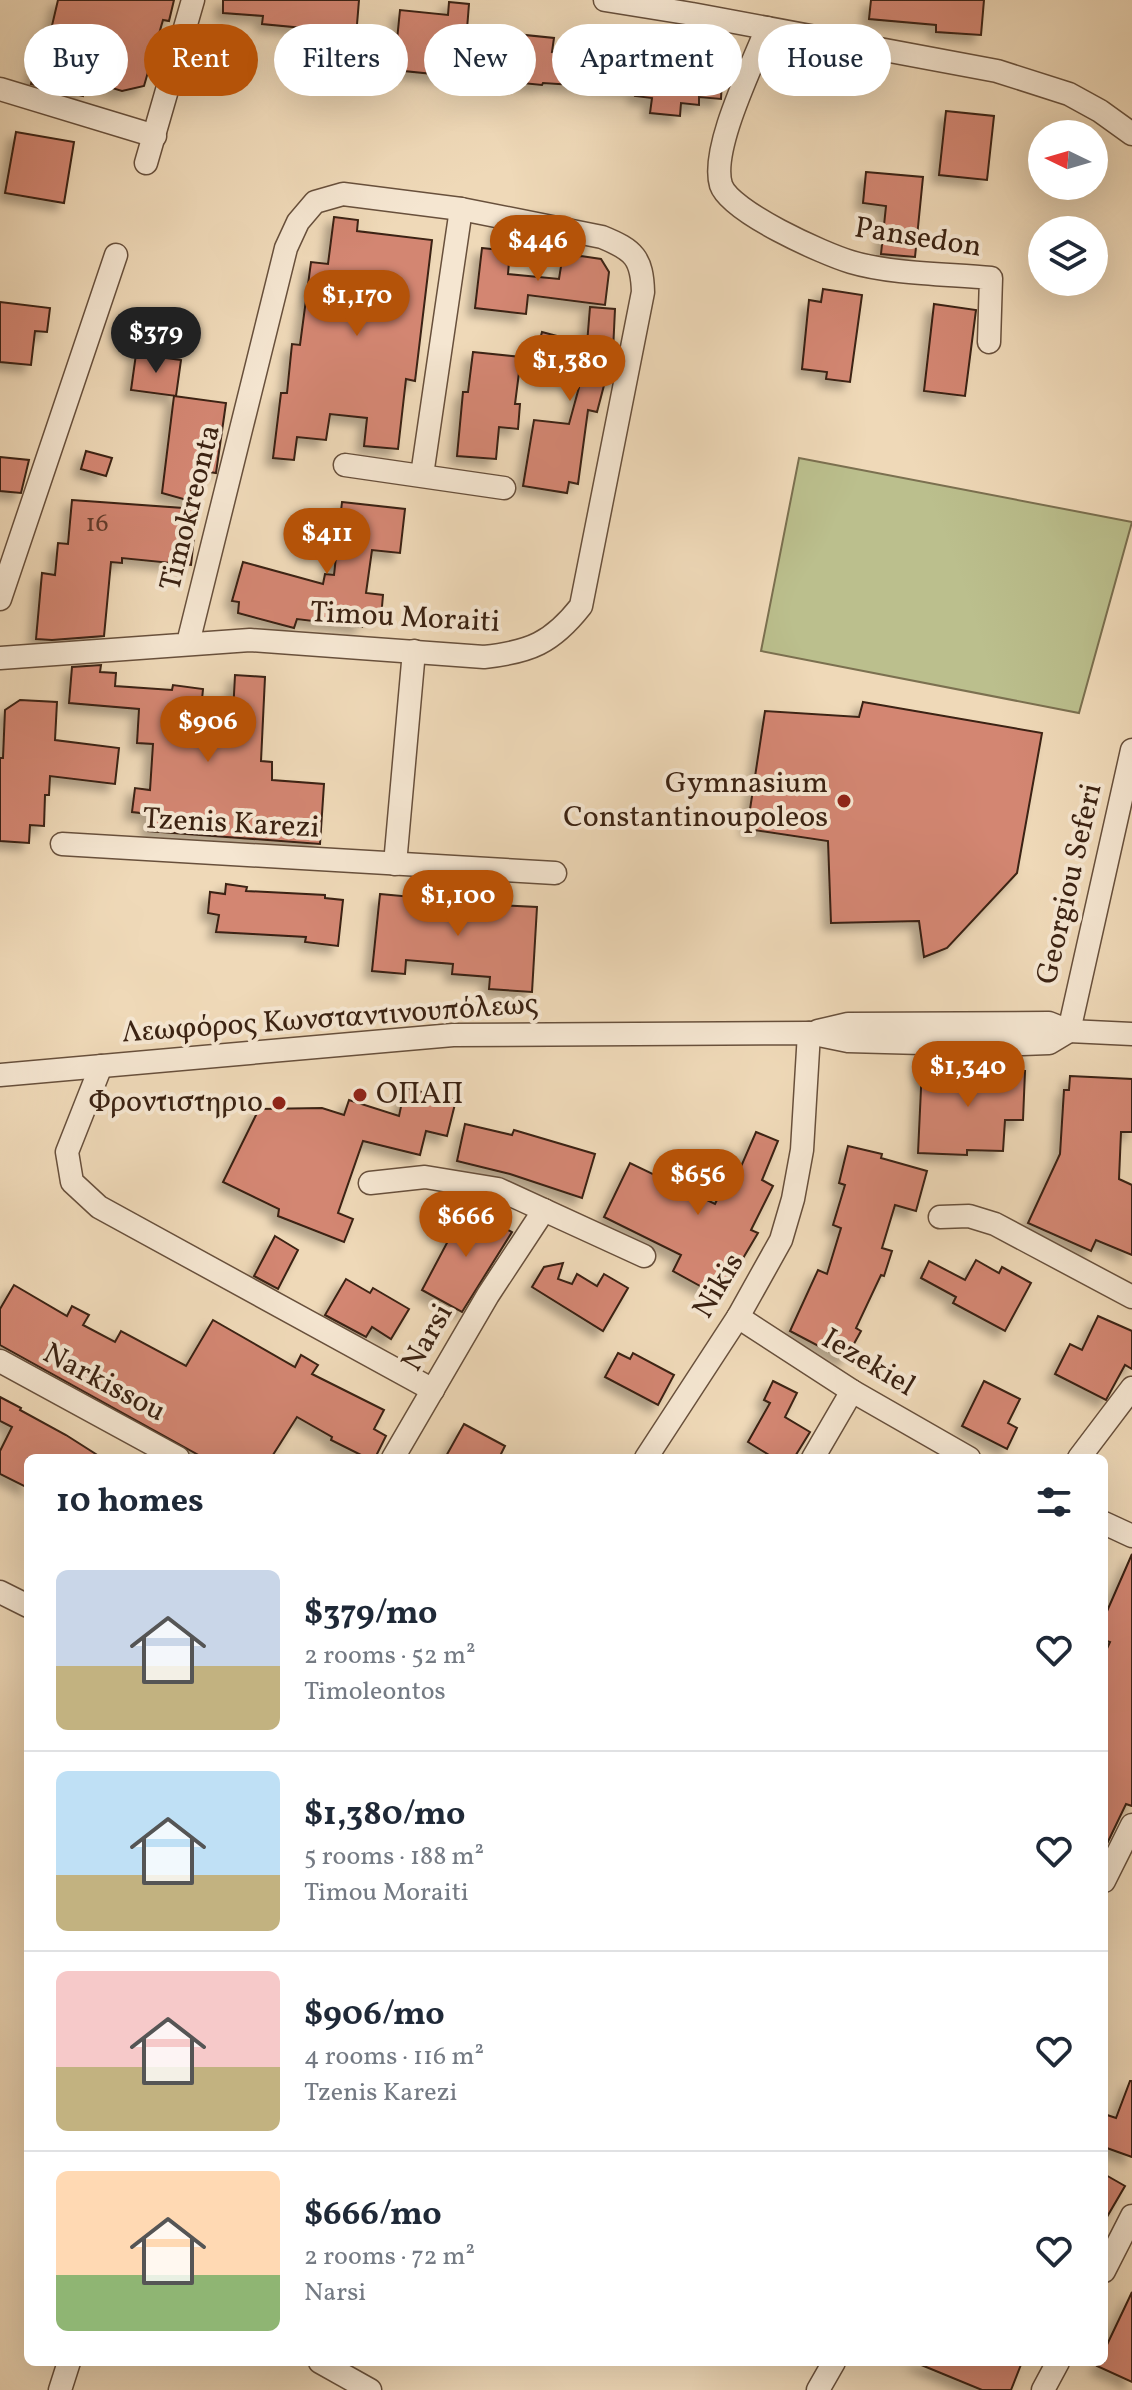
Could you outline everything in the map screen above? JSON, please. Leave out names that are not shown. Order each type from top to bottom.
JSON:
[{"type":"street","points":[[146,163],[193,0]]},
{"type":"street","points":[[605,0],[693,7],[758,25]]},
{"type":"street","name":"Pansedon","points":[[758,51],[727,129],[721,158],[721,186],[737,206],[761,220],[852,262],[991,278],[989,342]]},
{"type":"street","points":[[891,51],[997,71],[1069,94],[1132,134]]},
{"type":"street","points":[[0,89],[155,136]]},
{"type":"street","name":"Timokreonta","points":[[188,643],[286,248],[298,222],[315,202],[343,194],[461,209],[602,237],[623,246],[639,260]]},
{"type":"street","points":[[422,475],[461,209]]},
{"type":"street","points":[[0,599],[5,569],[116,255]]},
{"type":"street","name":"Timou Moraiti","points":[[0,658],[250,640],[484,657],[517,653],[541,644],[564,628],[581,606],[643,292],[639,260]]},
{"type":"street","points":[[345,465],[504,488]]},
{"type":"street","points":[[395,864],[414,651]]},
{"type":"street","name":"Georgiou Seferi","points":[[1069,1031],[1126,807],[1132,750]]},
{"type":"street","name":"Tzenis Karezi","points":[[62,844],[555,873]]},
{"type":"street","name":"Λεωφόρος Κωνσταντινουπόλεως","points":[[0,1075],[453,1035],[809,1033],[848,1041],[996,1045],[1049,1043],[1069,1031],[1132,1034]]},
{"type":"street","name":"Nikis","points":[[649,1454],[738,1317],[781,1240],[802,1150],[809,1033]]},
{"type":"street","points":[[101,1066],[67,1152],[72,1182],[99,1207],[433,1390]]},
{"type":"street","points":[[370,1183],[425,1177],[498,1189],[644,1256]]},
{"type":"street","name":"Narsi","points":[[395,1454],[488,1295],[544,1210]]},
{"type":"street","points":[[940,1217],[969,1216],[995,1224],[1132,1297]]},
{"type":"street","name":"Iezekiel","points":[[738,1317],[852,1391],[962,1454]]},
{"type":"street","name":"Narkissou","points":[[0,1361],[171,1454]]},
{"type":"street","points":[[1082,1454],[1132,1388]]},
{"type":"street","points":[[815,1454],[852,1391]]},
{"type":"street","points":[[0,1592],[24,1604]]},
{"type":"street","points":[[1108,1873],[1132,1825]]},
{"type":"street","points":[[1108,2263],[1132,2216]]},
{"type":"street","points":[[60,2390],[68,2366]]},
{"type":"street","points":[[327,2366],[370,2390]]},
{"type":"street","points":[[818,2390],[832,2366]]},
{"type":"street","points":[[1043,2390],[1056,2366]]},
{"type":"green space","points":[[799,458],[1132,522],[1079,713],[761,651]]},
{"type":"building","points":[[58,0],[174,0],[169,21],[144,24],[144,86],[128,90],[128,24],[52,24]]},
{"type":"building","points":[[223,0],[359,0],[357,24],[274,25],[262,24],[263,16],[223,13]]},
{"type":"building","points":[[871,0],[984,0],[981,35],[936,32],[936,25],[869,19]]},
{"type":"building","points":[[449,2],[469,4],[467,24],[424,24],[424,73],[408,71],[408,24],[399,24],[400,10],[448,15]]},
{"type":"building","points":[[536,36],[552,38],[552,84],[536,84]]},
{"type":"building","points":[[635,96],[721,96],[721,99],[699,97],[699,105],[681,103],[680,116],[650,113],[652,98]]},
{"type":"building","points":[[946,111],[994,116],[987,180],[939,175]]},
{"type":"building","points":[[16,132],[74,142],[64,203],[5,193]]},
{"type":"building","points":[[866,172],[923,177],[915,257],[881,254],[886,206],[863,203]]},
{"type":"building","points":[[334,217],[358,220],[357,231],[432,240],[415,381],[406,379],[398,449],[364,446],[367,418],[330,414],[326,440],[297,437],[294,460],[273,458],[281,393],[287,393],[292,344],[300,345],[311,262],[328,264]]},
{"type":"building","points":[[482,248],[510,251],[508,274],[559,279],[562,260],[581,256],[601,259],[609,272],[605,305],[528,295],[526,314],[475,308]]},
{"type":"building","points":[[823,289],[862,295],[850,382],[826,379],[827,372],[802,369],[809,300],[821,302]]},
{"type":"building","points":[[0,302],[50,308],[47,332],[35,331],[31,365],[0,362]]},
{"type":"building","points":[[934,304],[976,310],[965,396],[924,391]]},
{"type":"building","points":[[590,307],[615,309],[613,351],[597,412],[588,410],[578,484],[569,482],[567,493],[523,486],[534,420],[569,424],[581,380],[565,376],[567,369],[534,361],[542,332],[587,344]]},
{"type":"building","points":[[473,352],[521,357],[515,404],[520,404],[518,429],[499,427],[496,459],[457,456],[463,392],[468,392]]},
{"type":"building","points":[[136,354],[181,360],[176,396],[131,390]]},
{"type":"building","points":[[174,396],[226,403],[216,473],[197,470],[194,502],[162,493]]},
{"type":"building","points":[[86,451],[112,458],[106,476],[81,469]]},
{"type":"building","points":[[0,457],[29,460],[21,493],[0,491]]},
{"type":"building","points":[[72,500],[197,509],[191,565],[122,558],[122,563],[111,562],[104,636],[36,639],[42,573],[55,575],[58,543],[68,544]]},
{"type":"building","points":[[342,502],[405,509],[400,553],[372,550],[366,593],[383,595],[381,618],[363,616],[362,627],[297,619],[294,628],[238,613],[239,602],[232,601],[243,562],[323,584],[325,574],[334,575]]},
{"type":"building","points":[[101,665],[100,672],[116,673],[115,686],[172,690],[173,685],[203,689],[199,731],[232,733],[235,675],[265,677],[261,761],[272,762],[272,780],[324,784],[320,844],[148,831],[149,814],[132,812],[135,788],[150,790],[153,744],[137,743],[139,709],[69,703],[72,667]]},
{"type":"building","points":[[20,700],[57,702],[55,740],[119,748],[115,784],[50,776],[49,795],[45,795],[44,826],[30,825],[29,843],[0,841],[0,758],[3,758],[5,710]]},
{"type":"building","name":"Gymnasium Constantinoupoleos","points":[[863,702],[1042,733],[1017,873],[947,948],[924,957],[919,921],[831,923],[828,841],[747,829],[765,711],[859,717]]},
{"type":"building","points":[[226,884],[247,887],[246,891],[325,895],[325,898],[343,900],[338,946],[305,942],[306,937],[216,932],[219,915],[208,913],[210,892],[225,894]]},
{"type":"building","points":[[380,894],[423,898],[424,894],[480,899],[480,904],[537,907],[532,992],[489,989],[490,977],[452,974],[453,964],[406,960],[405,974],[372,971]]},
{"type":"building","points":[[922,1067],[1025,1071],[1023,1120],[1005,1120],[1003,1151],[967,1150],[967,1155],[918,1153]]},
{"type":"building","points":[[1070,1076],[1132,1079],[1132,1132],[1121,1132],[1119,1179],[1132,1185],[1132,1255],[1096,1240],[1091,1251],[1028,1223],[1060,1154],[1064,1090],[1069,1090]]},
{"type":"building","points":[[405,1088],[456,1100],[447,1136],[426,1131],[420,1155],[363,1141],[338,1213],[353,1219],[344,1242],[278,1216],[279,1209],[223,1182],[259,1109],[322,1108],[344,1115],[349,1100],[399,1116]]},
{"type":"building","points":[[465,1124],[512,1135],[514,1130],[595,1154],[582,1198],[510,1174],[457,1161]]},
{"type":"building","points":[[756,1132],[778,1141],[762,1180],[773,1186],[751,1230],[758,1233],[720,1297],[673,1271],[681,1255],[604,1217],[630,1163],[715,1204],[734,1166],[740,1169]]},
{"type":"building","points":[[848,1146],[882,1154],[881,1158],[927,1171],[916,1211],[895,1205],[882,1248],[892,1251],[884,1276],[881,1275],[856,1328],[861,1331],[845,1360],[790,1331],[818,1270],[827,1274],[841,1228],[833,1225],[845,1185],[839,1183]]},
{"type":"building","points":[[466,1207],[512,1232],[462,1312],[422,1290]]},
{"type":"building","points":[[275,1236],[298,1250],[278,1289],[254,1276]]},
{"type":"building","points":[[976,1260],[999,1273],[1002,1267],[1031,1283],[1005,1331],[953,1303],[956,1297],[921,1278],[929,1261],[965,1280]]},
{"type":"building","points":[[563,1263],[558,1279],[572,1284],[577,1274],[597,1286],[604,1274],[628,1288],[603,1331],[532,1287],[544,1267]]},
{"type":"building","points":[[346,1279],[370,1293],[373,1288],[409,1309],[391,1339],[372,1327],[366,1337],[325,1315]]},
{"type":"building","points":[[14,1285],[67,1316],[72,1306],[89,1315],[83,1325],[115,1342],[121,1331],[186,1366],[213,1320],[295,1367],[301,1355],[318,1365],[312,1374],[384,1410],[374,1429],[386,1436],[377,1454],[359,1454],[297,1417],[274,1454],[197,1454],[0,1345],[0,1309]]},
{"type":"building","points":[[1098,1316],[1132,1331],[1132,1369],[1125,1365],[1106,1400],[1055,1374],[1070,1344],[1082,1350]]},
{"type":"building","points":[[618,1353],[630,1359],[633,1353],[674,1375],[658,1405],[605,1377]]},
{"type":"building","points":[[773,1381],[797,1393],[785,1417],[810,1432],[796,1454],[768,1454],[748,1442],[770,1403],[764,1400]]},
{"type":"building","points":[[984,1381],[1020,1399],[1008,1423],[1017,1428],[1007,1449],[962,1426]]},
{"type":"building","points":[[0,1397],[96,1454],[24,1454],[24,1486],[0,1474],[0,1451],[12,1427],[0,1421]]},
{"type":"building","points":[[464,1424],[505,1446],[501,1454],[447,1454]]},
{"type":"building","points":[[1132,1554],[1132,1806],[1126,1804],[1108,1842],[1110,1642],[1108,1609]]},
{"type":"building","points":[[1132,2081],[1132,2157],[1108,2148],[1108,2115],[1116,2118]]},
{"type":"building","points":[[1108,2176],[1125,2186],[1108,2215]]},
{"type":"building","points":[[1132,2292],[1132,2382],[1097,2366],[1108,2366],[1108,2343]]},
{"type":"building","points":[[924,2366],[1020,2366],[1011,2390],[982,2390]]},
{"type":"place","name":"Gymnasium Constantinoupoleos","points":[[844,801]]},
{"type":"place","name":"ΟΠΑΠ","points":[[360,1095]]},
{"type":"place","name":"Φροντιστηριο","points":[[279,1103]]}]
